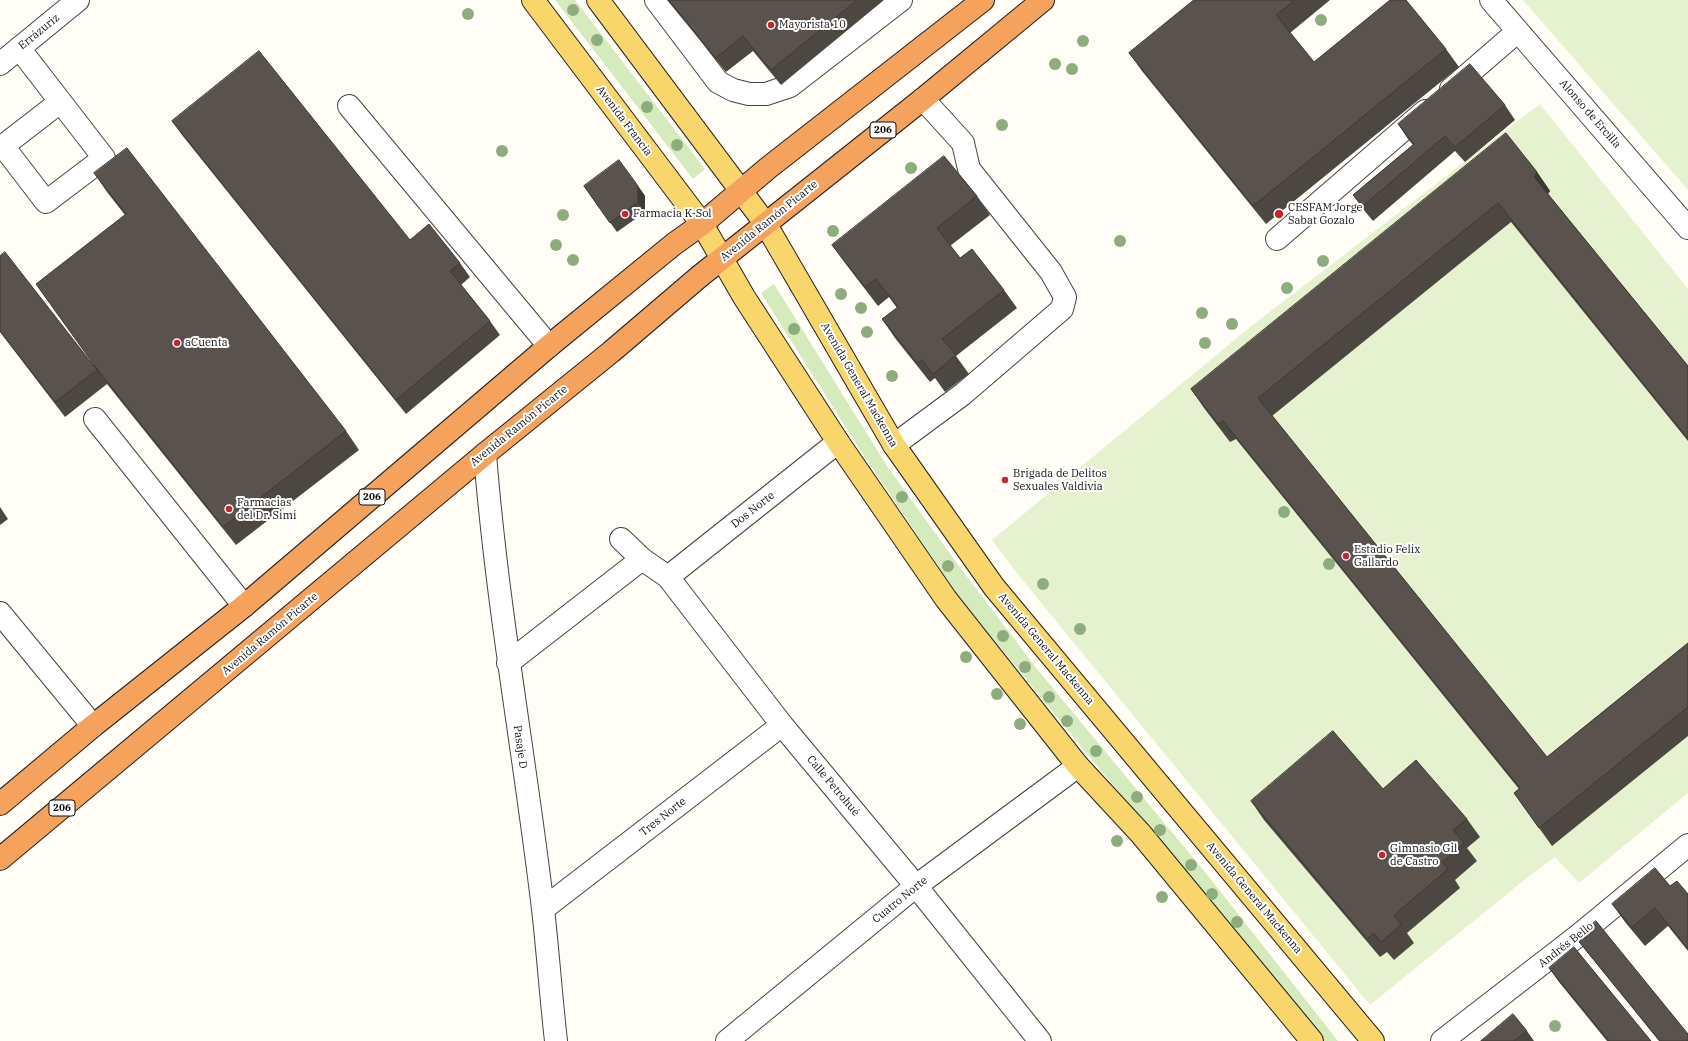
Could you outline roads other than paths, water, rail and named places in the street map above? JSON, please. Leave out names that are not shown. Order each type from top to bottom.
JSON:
[{"type":"highway","name":"Avenida Ramón Picarte","points":[[0,859],[485,454],[605,357],[718,250],[765,224],[923,99],[1043,0]]},
{"type":"highway","name":"206","points":[[0,804],[93,726],[244,606],[549,346],[674,244],[702,224],[768,168],[975,2]]},
{"type":"main road","name":"Avenida Francia","points":[[534,0],[702,224],[718,250]]},
{"type":"main road","points":[[598,0],[765,224]]},
{"type":"main road","name":"Avenida General Mackenna","points":[[765,224],[894,445],[994,587],[1373,1041]]},
{"type":"main road","points":[[718,250],[744,297],[838,442],[946,599],[1078,766],[1141,834],[1312,1041]]},
{"type":"street","name":"Errázuriz","points":[[0,64],[78,0]]},
{"type":"street","points":[[656,0],[718,82],[733,90],[749,94],[766,94],[790,86],[901,0]]},
{"type":"street","name":"Alonso de Ercilla","points":[[1492,0],[1688,228]]},
{"type":"street","points":[[1277,239],[1518,31]]},
{"type":"street","points":[[19,48],[104,158],[46,202],[3,146],[60,102]]},
{"type":"street","points":[[894,445],[963,394],[1062,309],[1065,297],[1051,272],[969,169],[963,143],[923,99]]},
{"type":"street","points":[[349,106],[549,346]]},
{"type":"street","points":[[95,419],[244,606]]},
{"type":"street","name":"Dos Norte","points":[[668,578],[838,442]]},
{"type":"street","name":"Pasaje D","points":[[485,454],[490,517],[508,663],[543,909],[556,1041]]},
{"type":"street","name":"Calle Petrohué","points":[[621,539],[642,559],[668,578],[782,725],[916,886],[1040,1041]]},
{"type":"street","points":[[508,663],[642,559]]},
{"type":"street","points":[[0,613],[93,726]]},
{"type":"street","name":"Tres Norte","points":[[543,909],[782,725]]},
{"type":"street","name":"Cuatro Norte","points":[[728,1041],[916,886],[1078,766]]},
{"type":"street","name":"Andrés Bello","points":[[1442,1041],[1579,935],[1688,845]]},
{"type":"place","name":"Mayorista 10","points":[[771,25]]},
{"type":"place","name":"Farmacia K-Sol","points":[[625,214]]},
{"type":"place","name":"CESFAM Jorge Sabat Gozalo","points":[[1279,214]]},
{"type":"place","name":"aCuenta","points":[[177,343]]},
{"type":"place","name":"Brigada de Delitos Sexuales Valdivia","points":[[1005,480]]},
{"type":"place","name":"Farmacias del Dr. Simi","points":[[229,509]]},
{"type":"place","name":"Estadio Felix Gallardo","points":[[1346,556]]},
{"type":"place","name":"Gimnasio Gil de Castro","points":[[1382,855]]}]
